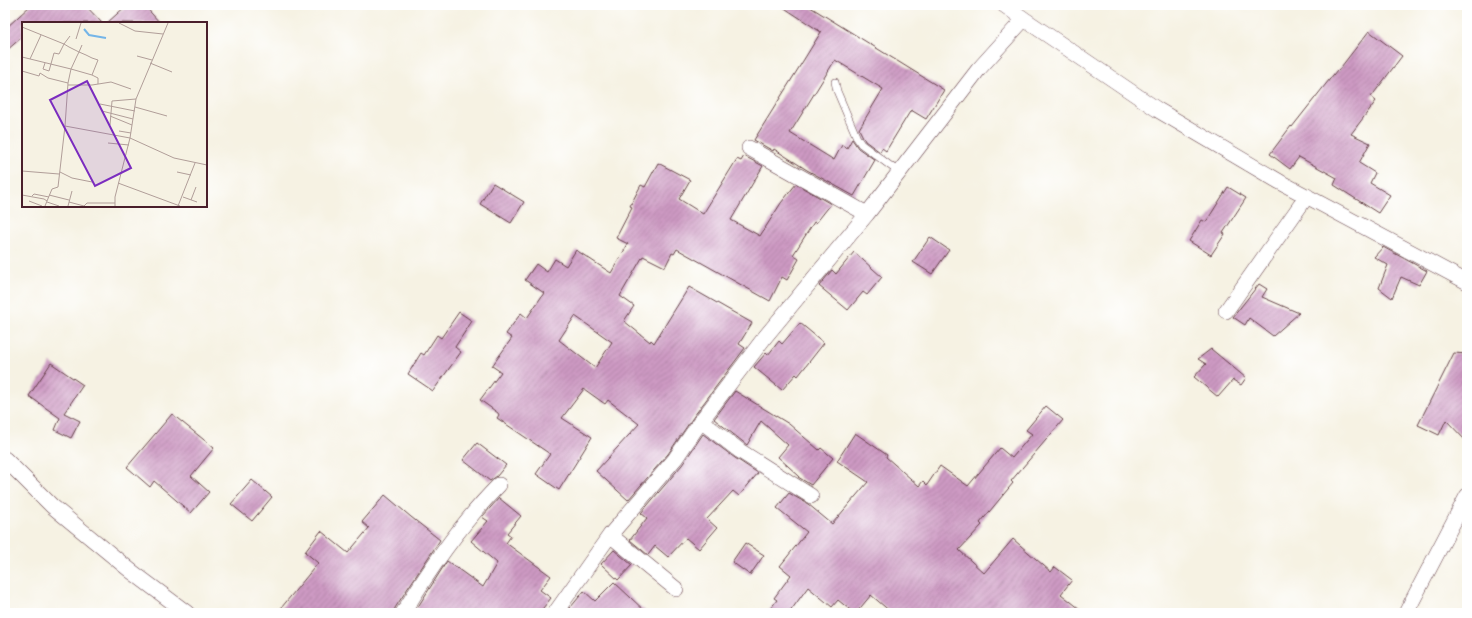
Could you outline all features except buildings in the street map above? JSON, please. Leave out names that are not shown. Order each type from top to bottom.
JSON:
[{"type":"street","points":[[1004,5],[1158,110],[1307,196],[1467,282]]},
{"type":"street","points":[[555,613],[610,535],[675,459],[701,421],[765,337],[868,214],[978,70],[1024,19]]},
{"type":"street","points":[[749,148],[868,214]]},
{"type":"street","points":[[1226,311],[1307,196]]},
{"type":"street","points":[[701,421],[740,451],[811,496]]},
{"type":"street","points":[[5,459],[52,506],[131,571],[187,613]]},
{"type":"street","points":[[403,613],[444,550],[482,502],[499,485]]},
{"type":"street","points":[[1406,613],[1467,496]]},
{"type":"street","points":[[610,535],[676,589]]},
{"type":"lane","points":[[835,82],[837,91],[857,138],[862,144],[900,173]]}]
